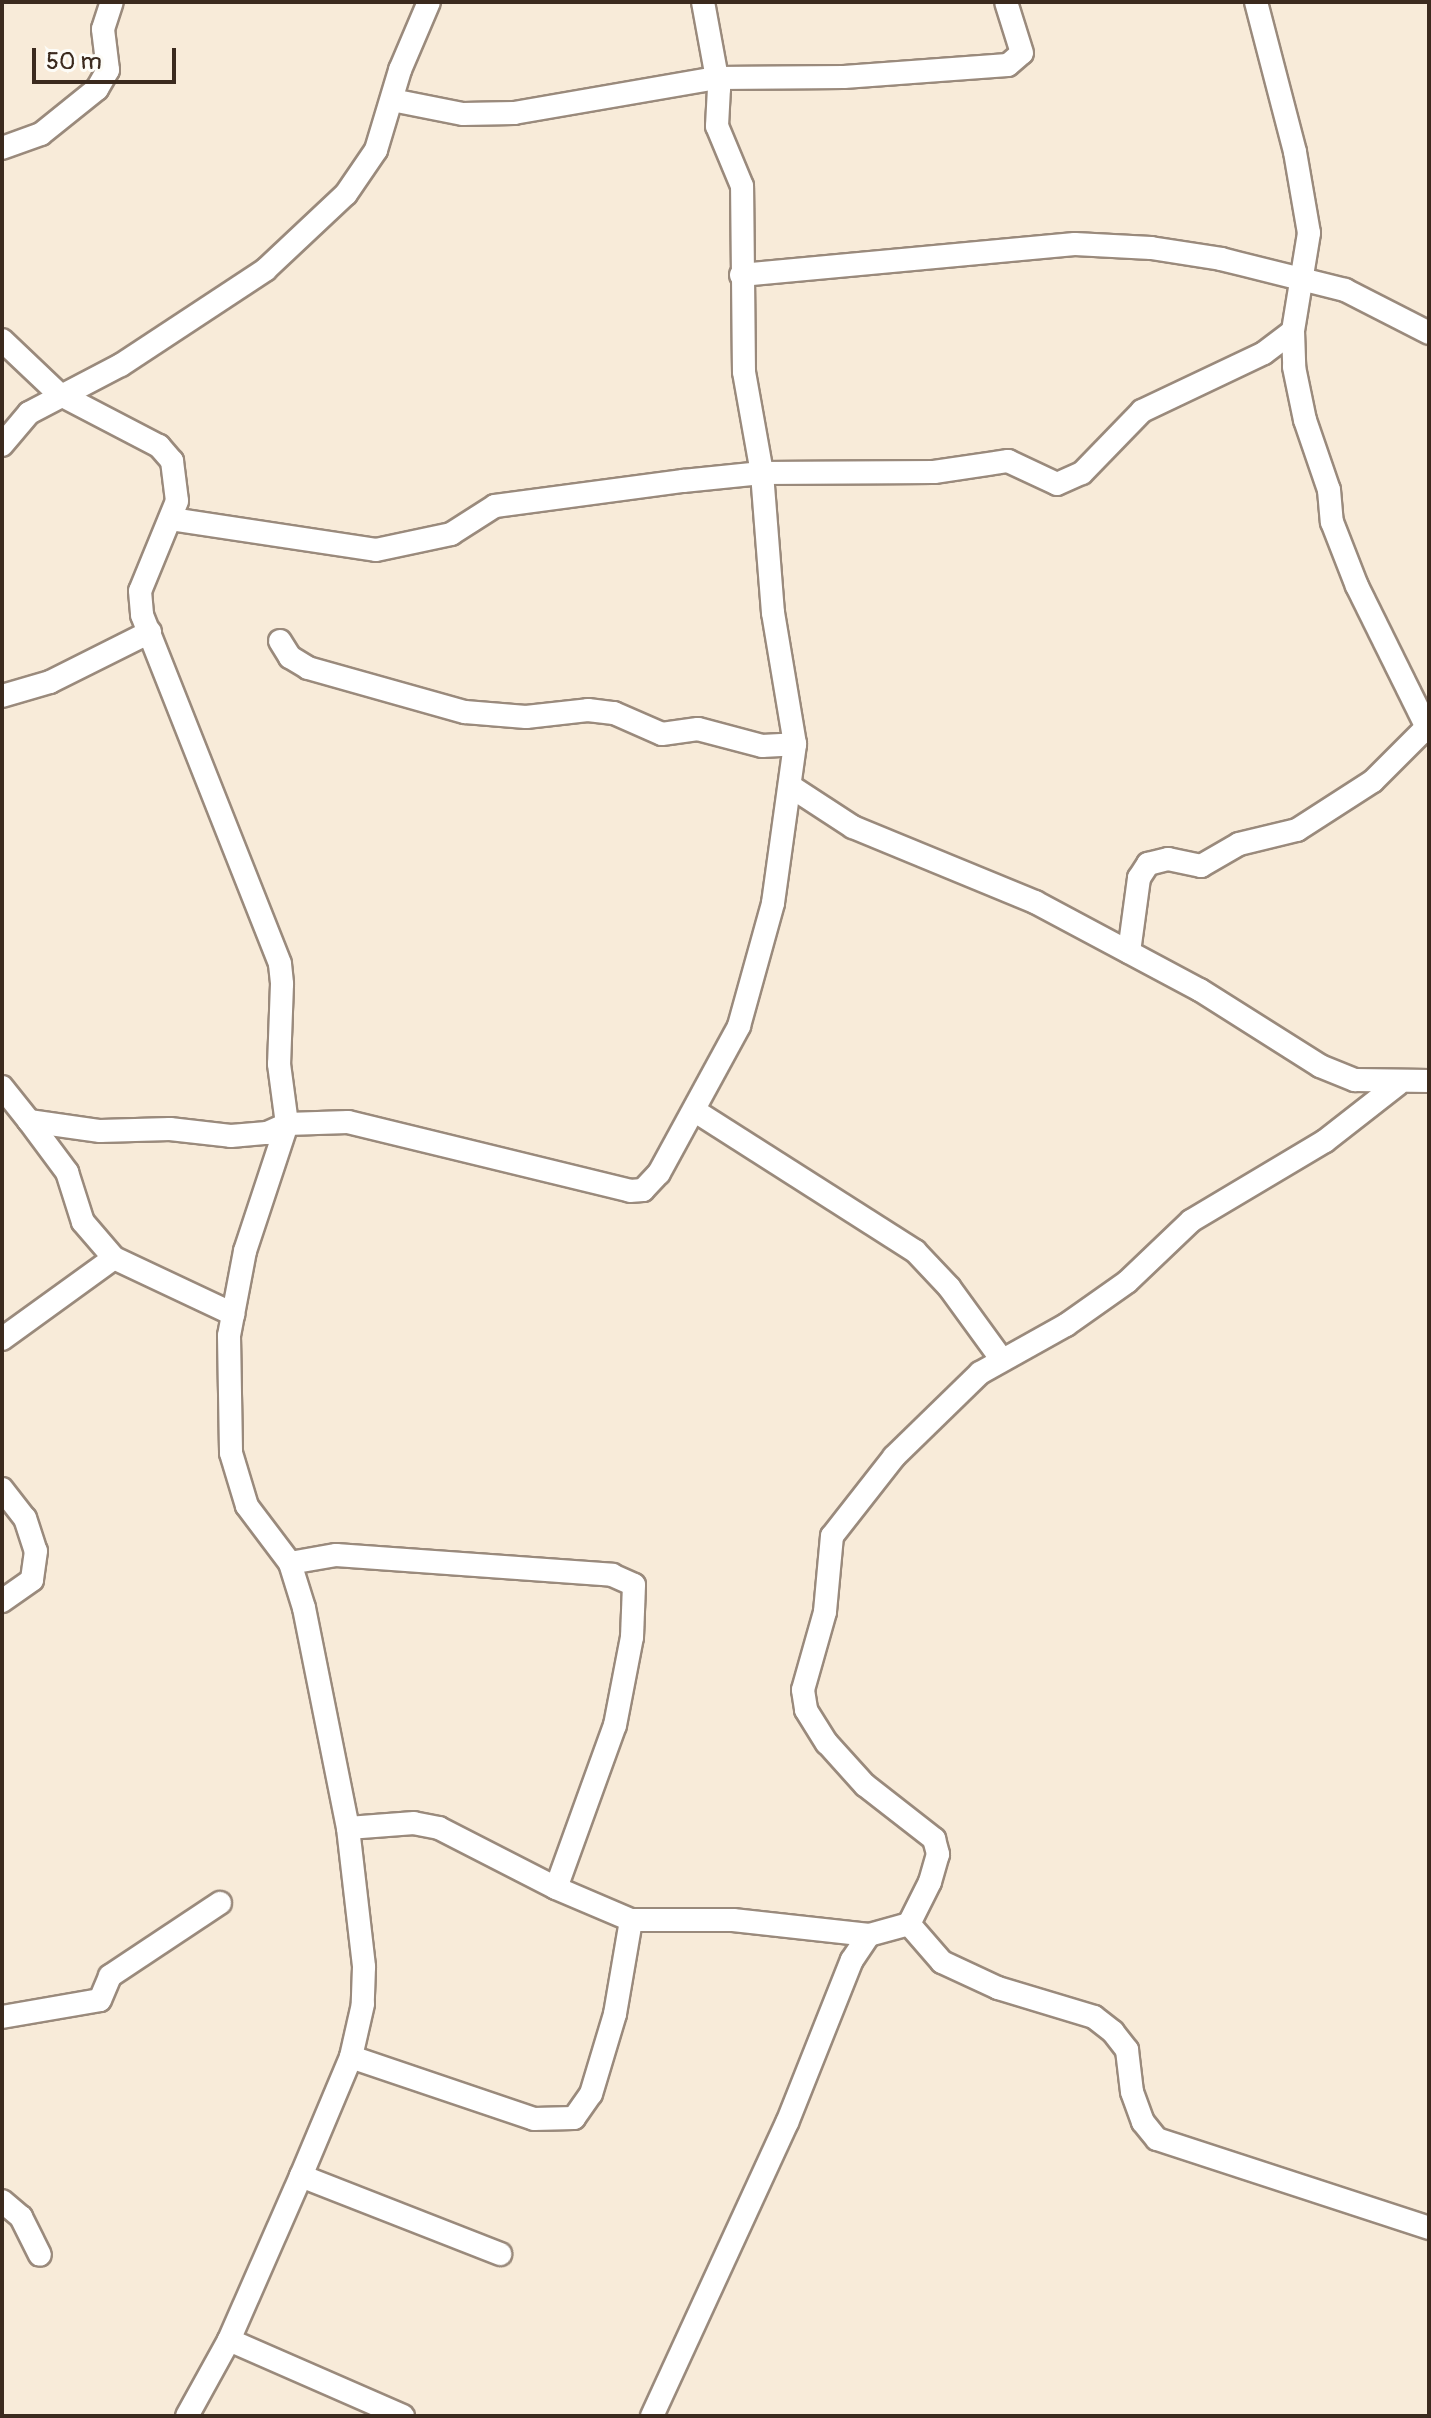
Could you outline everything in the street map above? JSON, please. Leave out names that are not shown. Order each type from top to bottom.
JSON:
[{"type":"street","points":[[2,148],[41,134],[97,89],[108,70],[103,29],[112,2]]},
{"type":"street","points":[[2,445],[29,413],[59,394],[121,365],[265,270],[346,194],[376,150],[429,2]]},
{"type":"street","points":[[29,1121],[100,1131],[170,1129],[231,1136],[287,1124],[348,1122],[630,1191],[643,1190],[659,1173],[739,1026],[773,903],[795,744],[773,613],[762,473],[744,372],[742,186],[717,126],[717,78],[703,2]]},
{"type":"street","points":[[392,100],[463,114],[514,113],[717,78],[844,77],[1008,65],[1022,53],[1006,2]]},
{"type":"street","points":[[1129,952],[1139,878],[1148,864],[1168,859],[1201,866],[1239,844],[1297,830],[1373,781],[1428,730],[1332,522],[1329,490],[1294,367],[1293,331],[1302,280],[1307,220],[1295,152],[1256,2]]},
{"type":"street","points":[[741,275],[1075,244],[1221,259],[1345,290],[1424,323]]},
{"type":"street","points":[[171,519],[376,550],[451,534],[495,506],[762,473],[934,472],[1008,461],[1057,484],[1071,481],[1142,411],[1264,353],[1293,331]]},
{"type":"street","points":[[2,340],[59,394],[165,454],[176,475],[171,519],[140,591],[150,632],[280,964],[279,1064],[287,1124],[245,1251],[229,1336],[231,1453],[247,1506],[290,1563],[348,1828],[364,1967],[351,2057],[229,2340],[187,2416]]},
{"type":"street","points":[[2,696],[50,682],[150,632]]},
{"type":"street","points":[[280,641],[290,657],[308,668],[465,712],[526,717],[588,710],[614,713],[662,734],[698,729],[762,746],[795,744]]},
{"type":"street","points":[[790,786],[853,827],[923,860],[983,877],[1129,952],[1320,1066],[1355,1080],[1398,1084],[1429,1081]]},
{"type":"street","points":[[348,1828],[414,1823],[439,1828],[556,1888],[631,1920],[733,1920],[869,1935],[909,1924],[930,1882],[938,1854],[934,1839],[865,1785],[827,1743],[806,1710],[803,1690],[825,1612],[832,1536],[894,1457],[980,1373],[1066,1325],[1127,1282],[1191,1221],[1325,1141],[1398,1084]]},
{"type":"street","points":[[2,1087],[67,1172],[83,1222],[114,1258],[233,1314]]},
{"type":"street","points":[[695,1111],[915,1251],[949,1287],[1002,1360]]},
{"type":"street","points":[[2,1339],[114,1258]]},
{"type":"street","points":[[2,1489],[25,1518],[36,1551],[32,1580],[2,1601]]},
{"type":"street","points":[[290,1563],[336,1555],[612,1575],[634,1585],[632,1637],[615,1725],[556,1888]]},
{"type":"street","points":[[2,2017],[100,2000],[110,1976],[220,1903]]},
{"type":"street","points":[[351,2057],[534,2119],[574,2118],[591,2094],[615,2014],[631,1920]]},
{"type":"street","points":[[909,1924],[942,1962],[998,1988],[1094,2017],[1113,2032],[1127,2050],[1132,2092],[1143,2122],[1157,2139],[1429,2228]]},
{"type":"street","points":[[652,2416],[787,2123],[852,1960],[869,1935]]},
{"type":"street","points":[[301,2176],[500,2254]]},
{"type":"street","points":[[2,2201],[21,2217],[40,2255]]},
{"type":"street","points":[[229,2340],[403,2416]]}]
